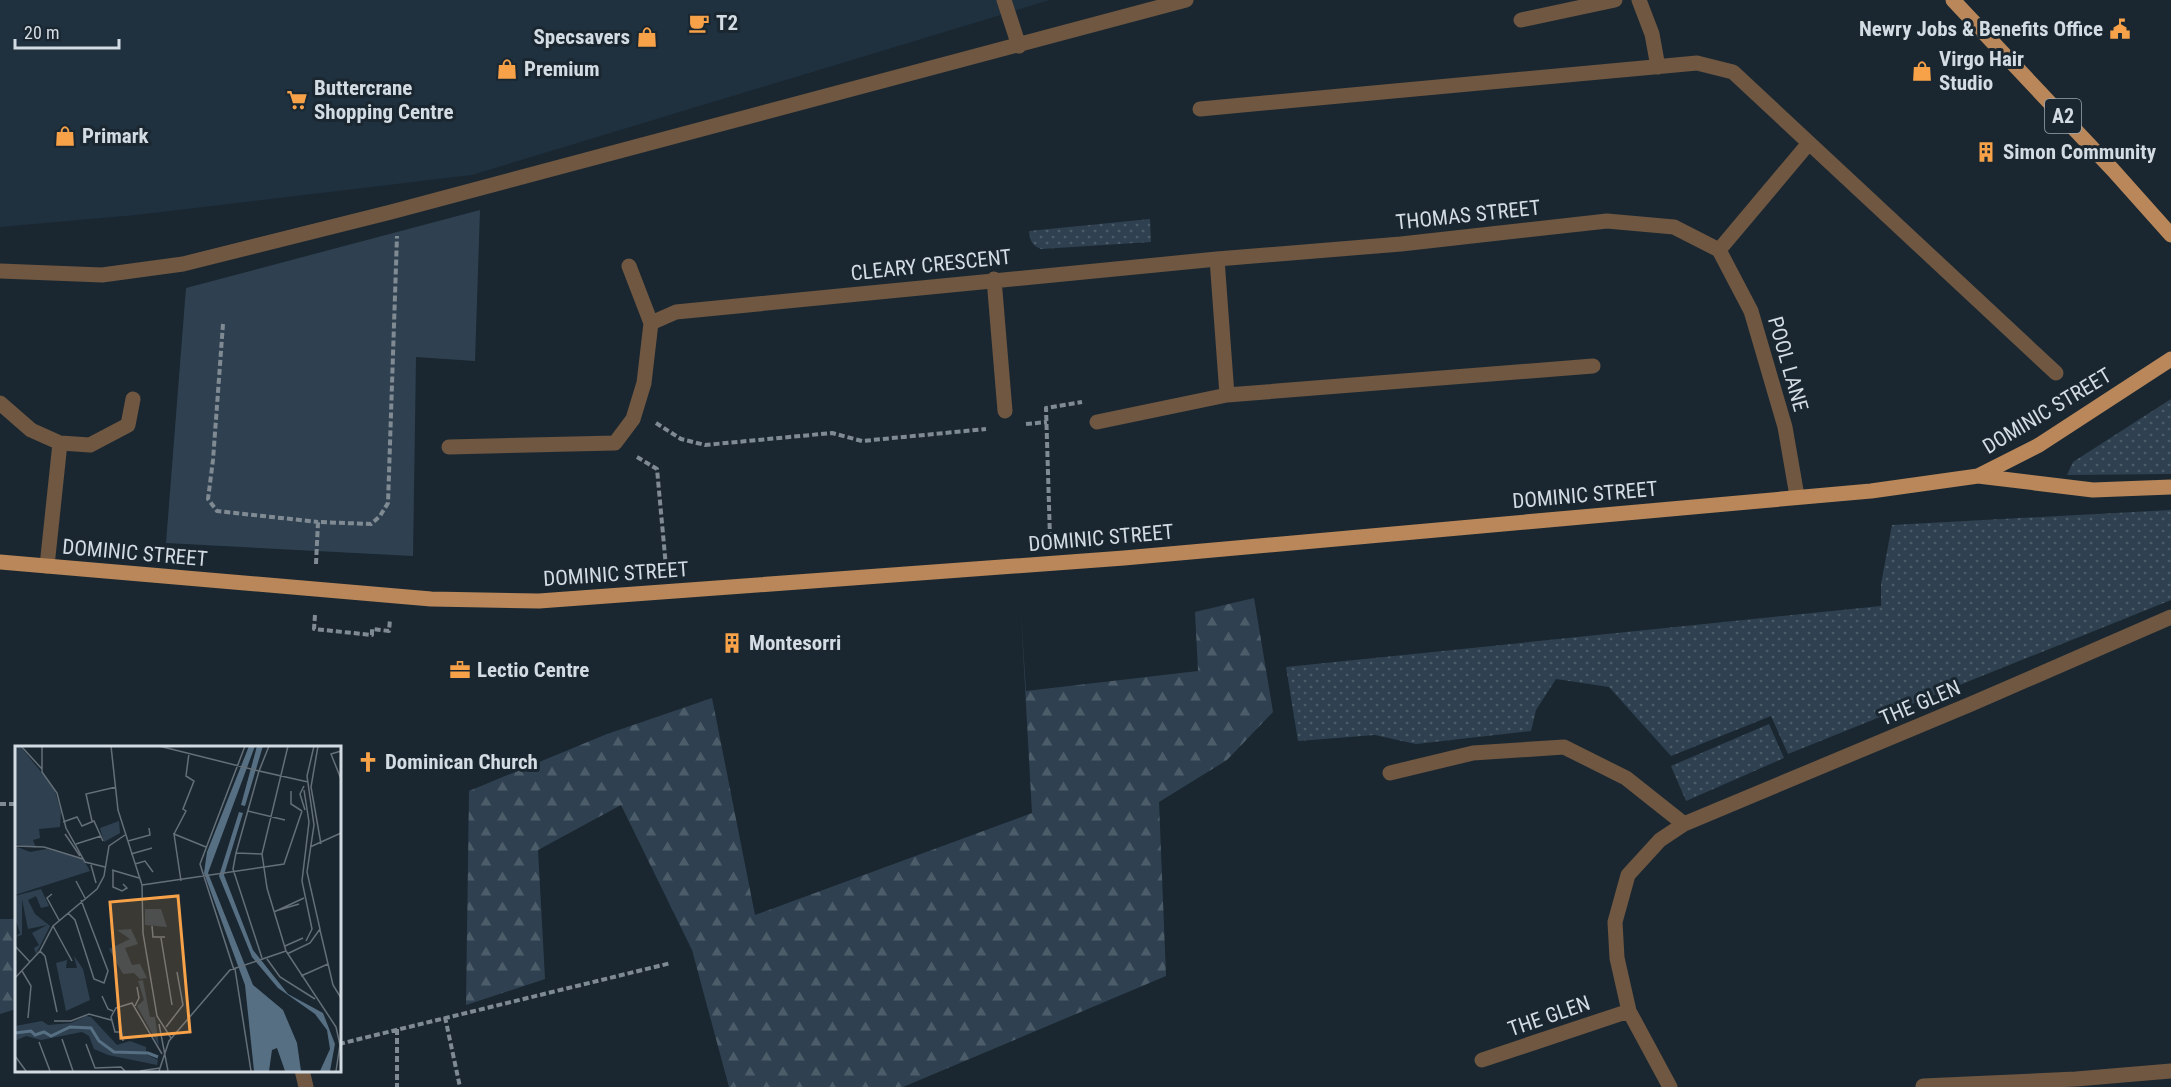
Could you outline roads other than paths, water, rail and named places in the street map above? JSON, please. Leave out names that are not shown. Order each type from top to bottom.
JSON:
[{"type":"main road","name":"A2","points":[[1953,0],[2171,235]]},
{"type":"main road","name":"DOMINIC STREET","points":[[0,562],[431,599],[539,601],[1053,563],[1871,491],[1978,476],[2039,445],[2171,359]]},
{"type":"main road","points":[[1978,476],[2093,490],[2171,487]]},
{"type":"street","points":[[1004,0],[1019,46]]},
{"type":"street","points":[[0,271],[102,275],[183,264],[391,212],[1186,0]]},
{"type":"street","points":[[1521,20],[1615,0]]},
{"type":"street","points":[[1639,0],[1652,34],[1658,67]]},
{"type":"street","points":[[1200,109],[1697,63],[1733,72],[2056,373]]},
{"type":"street","points":[[1719,250],[1809,143]]},
{"type":"street","name":"THOMAS STREET","points":[[1217,259],[1401,244],[1607,221],[1674,227],[1719,250]]},
{"type":"street","name":"POOL LANE","points":[[1719,250],[1751,311],[1785,427],[1797,496]]},
{"type":"street","points":[[1217,259],[1227,395]]},
{"type":"street","name":"CLEARY CRESCENT","points":[[651,323],[676,312],[994,279],[1217,259]]},
{"type":"street","points":[[449,447],[615,443],[633,419],[644,383],[651,323],[629,266]]},
{"type":"street","points":[[994,279],[1005,411]]},
{"type":"street","points":[[1104,421],[1227,395],[1593,366]]},
{"type":"street","points":[[0,404],[31,430],[60,443],[90,445],[128,425],[133,399]]},
{"type":"street","points":[[47,566],[60,443]]},
{"type":"street","name":"THE GLEN","points":[[1670,1087],[1629,1011],[1617,958],[1615,922],[1628,875],[1660,840],[1684,824],[1971,704],[2171,617]]},
{"type":"street","points":[[1390,773],[1473,753],[1564,747],[1626,778],[1684,824]]},
{"type":"street","name":"THE GLEN","points":[[1482,1060],[1629,1011]]},
{"type":"street","points":[[1923,1086],[2077,1083],[2171,1071]]},
{"type":"street","points":[[302,1072],[306,1087]]},
{"type":"place","name":"T2","points":[[699,23]]},
{"type":"place","name":"Newry Jobs & Benefits Office","points":[[2120,29]]},
{"type":"place","name":"Specsavers","points":[[647,37]]},
{"type":"place","name":"Premium","points":[[507,69]]},
{"type":"place","name":"Virgo Hair Studio","points":[[1922,71]]},
{"type":"place","name":"Buttercrane Shopping Centre","points":[[297,100]]},
{"type":"place","name":"Primark","points":[[65,136]]},
{"type":"place","name":"Simon Community","points":[[1986,152]]},
{"type":"place","name":"Montesorri","points":[[732,643]]},
{"type":"place","name":"Lectio Centre","points":[[460,670]]},
{"type":"place","name":"Dominican Church","points":[[368,762]]}]
